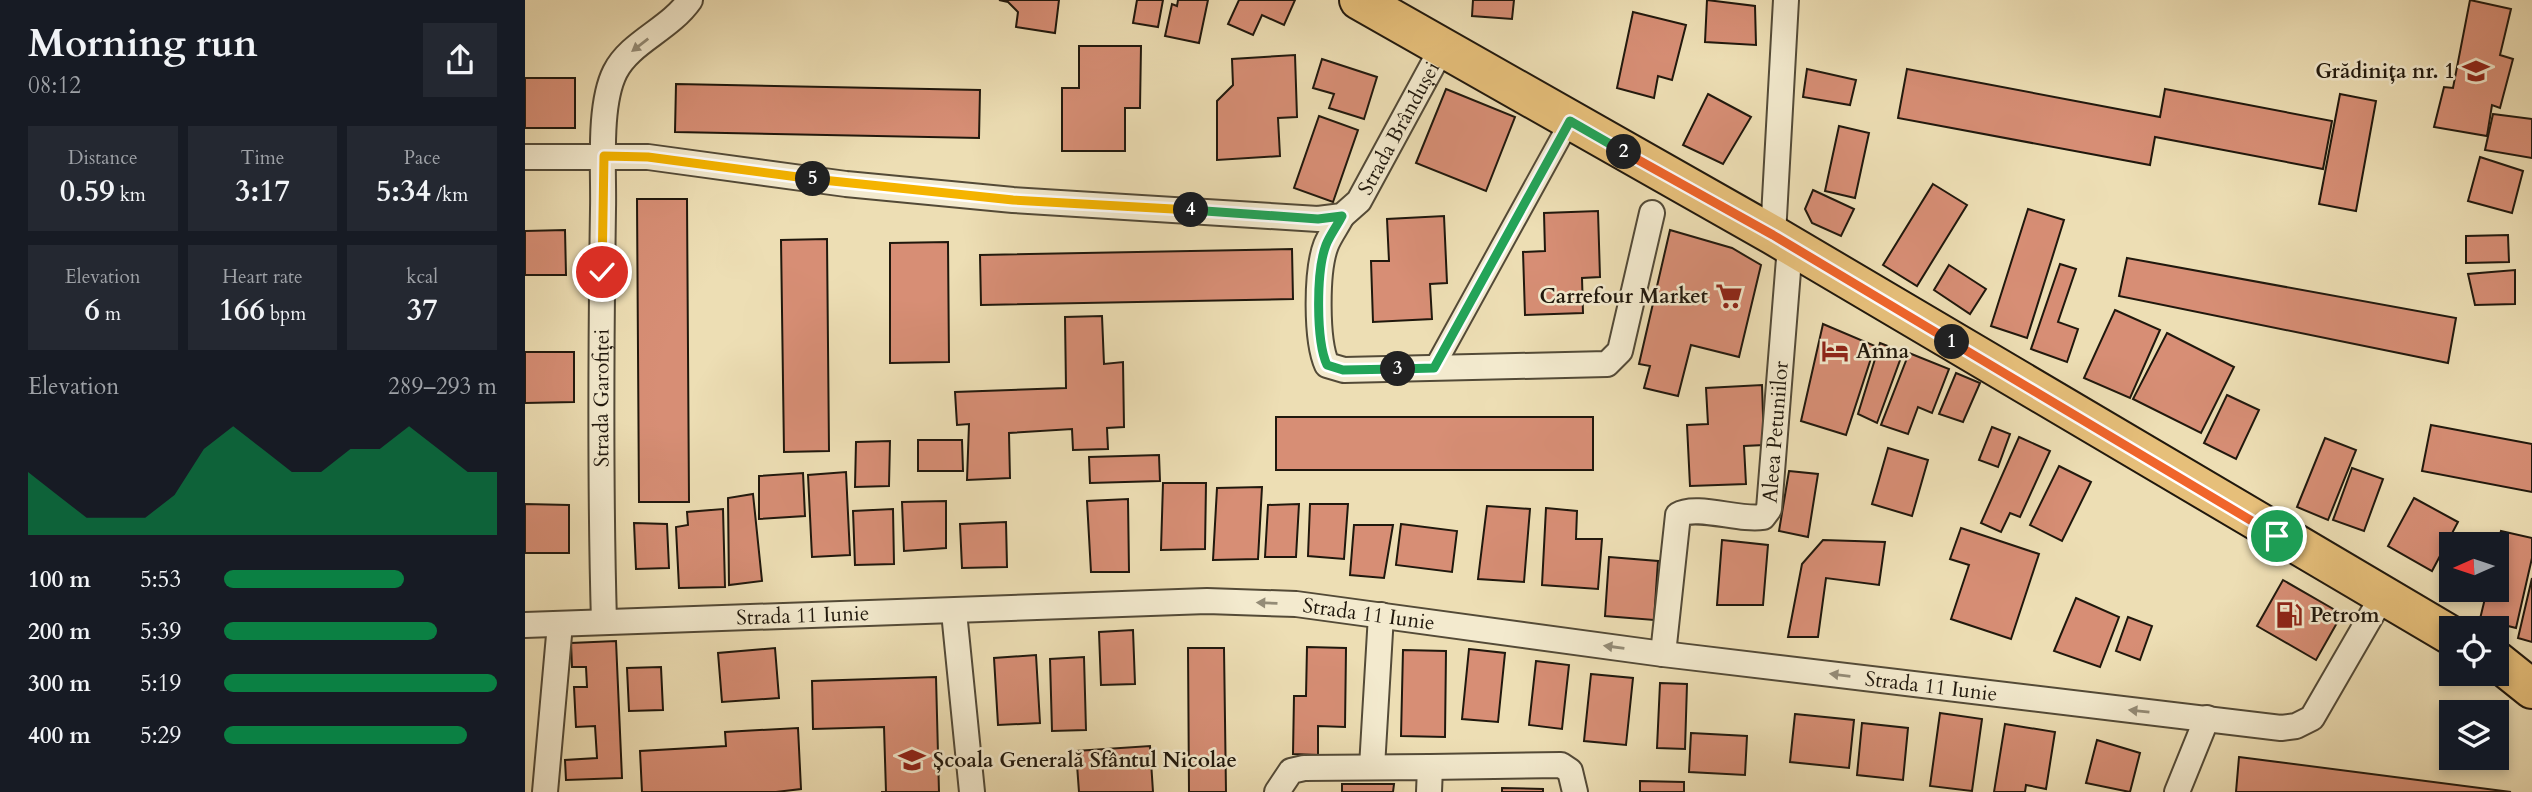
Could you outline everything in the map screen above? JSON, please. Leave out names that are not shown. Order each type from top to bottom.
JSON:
[{"type":"main road","points":[[1359,0],[1782,240],[2439,629]]},
{"type":"main road","points":[[2509,663],[2532,670]]},
{"type":"main road","points":[[2509,670],[2532,689]]},
{"type":"street","name":"Strada Garofiței","points":[[604,622],[601,480],[604,156],[607,104],[614,74],[638,45],[678,17],[690,0]]},
{"type":"street","points":[[1782,240],[1786,0]]},
{"type":"street","name":"Strada Brândușei","points":[[525,157],[648,157],[846,184],[1013,200],[1318,219],[1342,216],[1359,201],[1442,48]]},
{"type":"street","points":[[1434,368],[1570,121]]},
{"type":"street","points":[[1342,216],[1326,246],[1321,269],[1320,350],[1327,365],[1343,370],[1607,363],[1620,351],[1652,213]]},
{"type":"street","name":"Aleea Petuniilor","points":[[1663,654],[1678,515],[1691,511],[1751,519],[1763,517],[1769,509],[1782,240]]},
{"type":"street","name":"Strada 11 Iunie","points":[[525,625],[1207,601],[1296,604],[1663,654],[2281,728],[2296,726],[2312,718],[2382,597]]},
{"type":"street","points":[[954,612],[972,792]]},
{"type":"street","points":[[1372,767],[1381,615]]},
{"type":"street","points":[[545,792],[560,624]]},
{"type":"street","points":[[2177,792],[2207,718]]},
{"type":"street","points":[[1277,792],[1291,771],[1372,767],[1561,765],[1570,771],[1575,792]]},
{"type":"street","points":[[1429,792],[1430,767]]},
{"type":"building","points":[[999,0],[1059,0],[1055,33],[1016,27],[1018,12],[1008,2]]},
{"type":"building","points":[[1137,0],[1163,0],[1158,27],[1133,23]]},
{"type":"building","points":[[1178,0],[1208,0],[1199,43],[1165,36],[1172,4],[1177,6]]},
{"type":"building","points":[[1239,0],[1295,0],[1284,25],[1262,15],[1253,35],[1228,24]]},
{"type":"building","points":[[1473,0],[1514,0],[1512,19],[1472,16]]},
{"type":"building","points":[[1707,0],[1755,6],[1756,45],[1705,42]]},
{"type":"building","points":[[2470,0],[2511,9],[2500,55],[2513,59],[2500,108],[2492,105],[2487,136],[2434,127],[2444,87],[2453,88]]},
{"type":"building","points":[[1633,12],[1686,25],[1672,80],[1658,76],[1654,98],[1617,88]]},
{"type":"building","points":[[1079,46],[1141,46],[1140,108],[1125,108],[1125,151],[1062,151],[1062,88],[1079,88]]},
{"type":"building","points":[[1295,55],[1297,117],[1278,118],[1280,156],[1217,160],[1217,101],[1233,85],[1232,59]]},
{"type":"building","points":[[1322,59],[1377,77],[1364,119],[1329,108],[1334,94],[1313,88]]},
{"type":"building","points":[[1807,69],[1856,80],[1850,105],[1803,97]]},
{"type":"building","points":[[1907,69],[2160,117],[2165,89],[2332,121],[2323,169],[2155,137],[2150,165],[1898,118]]},
{"type":"building","points":[[525,78],[575,78],[575,128],[525,128]]},
{"type":"building","points":[[676,84],[980,90],[979,138],[675,132]]},
{"type":"building","points":[[1446,89],[1515,117],[1486,191],[1416,163]]},
{"type":"building","points":[[1708,94],[1751,117],[1723,164],[1683,145]]},
{"type":"building","points":[[2340,94],[2376,101],[2356,211],[2319,204]]},
{"type":"building","points":[[2493,114],[2532,119],[2532,158],[2485,150]]},
{"type":"building","points":[[1319,116],[1358,130],[1333,202],[1294,188]]},
{"type":"building","points":[[1839,126],[1869,133],[1855,198],[1825,191]]},
{"type":"building","points":[[2480,157],[2523,171],[2512,213],[2468,201]]},
{"type":"building","points":[[1933,184],[1967,205],[1917,286],[1883,265]]},
{"type":"building","points":[[1813,190],[1854,209],[1841,236],[1812,223],[1805,209]]},
{"type":"building","points":[[637,199],[687,199],[689,502],[639,502]]},
{"type":"building","points":[[2028,209],[2064,220],[2027,338],[1991,326]]},
{"type":"building","points":[[1598,211],[1600,277],[1582,278],[1583,313],[1525,315],[1523,252],[1545,251],[1544,213]]},
{"type":"building","points":[[1444,216],[1447,283],[1430,284],[1432,319],[1373,322],[1371,261],[1389,261],[1387,219]]},
{"type":"building","points":[[565,230],[566,275],[525,275],[525,231]]},
{"type":"building","points":[[1670,230],[1732,248],[1761,265],[1739,357],[1691,345],[1678,396],[1644,388],[1650,366],[1639,364]]},
{"type":"building","points":[[2508,235],[2509,262],[2466,263],[2466,236]]},
{"type":"building","points":[[827,239],[829,451],[784,452],[781,240]]},
{"type":"building","points":[[948,242],[949,362],[890,363],[890,243]]},
{"type":"building","points":[[1292,249],[1293,299],[981,305],[980,255]]},
{"type":"building","points":[[2127,258],[2456,318],[2448,363],[2119,296]]},
{"type":"building","points":[[2060,264],[2076,269],[2058,322],[2078,329],[2067,362],[2031,349]]},
{"type":"building","points":[[1949,265],[1986,289],[1970,314],[1934,290]]},
{"type":"building","points":[[2515,270],[2515,304],[2475,305],[2468,274]]},
{"type":"building","points":[[2115,310],[2160,330],[2130,398],[2084,378]]},
{"type":"building","points":[[1102,316],[1104,364],[1123,362],[1124,427],[1107,428],[1108,449],[1073,450],[1072,429],[1009,433],[1010,478],[967,480],[969,424],[957,425],[955,392],[1066,388],[1065,317]]},
{"type":"building","points":[[1823,324],[1875,346],[1846,435],[1801,421]]},
{"type":"building","points":[[2167,333],[2234,367],[2201,433],[2133,399]]},
{"type":"building","points":[[1880,343],[1903,352],[1877,423],[1858,414]]},
{"type":"building","points":[[525,352],[574,352],[574,402],[525,403]]},
{"type":"building","points":[[1909,353],[1949,369],[1932,413],[1918,407],[1908,434],[1881,425]]},
{"type":"building","points":[[1956,373],[1980,383],[1963,422],[1939,414]]},
{"type":"building","points":[[1762,385],[1764,445],[1744,446],[1746,484],[1690,486],[1687,425],[1708,424],[1706,388]]},
{"type":"building","points":[[2227,395],[2259,410],[2236,459],[2204,443]]},
{"type":"building","points":[[1276,417],[1593,417],[1593,470],[1276,470]]},
{"type":"building","points":[[2431,425],[2532,444],[2532,492],[2422,471]]},
{"type":"building","points":[[1992,427],[2010,434],[1998,467],[1979,460]]},
{"type":"building","points":[[2019,437],[2050,451],[2020,517],[2010,513],[2001,532],[1981,523]]},
{"type":"building","points":[[2325,438],[2356,450],[2328,520],[2297,507]]},
{"type":"building","points":[[918,440],[962,440],[963,471],[918,471]]},
{"type":"building","points":[[890,441],[889,486],[855,487],[856,442]]},
{"type":"building","points":[[1888,448],[1928,460],[1912,516],[1872,504]]},
{"type":"building","points":[[1159,455],[1160,481],[1090,483],[1089,457]]},
{"type":"building","points":[[2059,466],[2091,482],[2062,541],[2030,525]]},
{"type":"building","points":[[2352,468],[2383,479],[2364,531],[2333,520]]},
{"type":"building","points":[[1789,471],[1818,474],[1808,537],[1779,531]]},
{"type":"building","points":[[846,472],[850,555],[812,557],[808,475]]},
{"type":"building","points":[[803,473],[805,516],[759,519],[759,476]]},
{"type":"building","points":[[1163,483],[1206,483],[1205,549],[1161,550]]},
{"type":"building","points":[[1262,487],[1258,559],[1213,560],[1217,488]]},
{"type":"building","points":[[753,494],[762,581],[729,585],[728,498]]},
{"type":"building","points":[[2414,498],[2458,522],[2453,532],[2439,532],[2439,558],[2432,571],[2388,546]]},
{"type":"building","points":[[1128,499],[1129,572],[1091,572],[1087,501]]},
{"type":"building","points":[[946,501],[946,548],[904,551],[902,502]]},
{"type":"building","points":[[525,504],[569,505],[569,553],[525,553]]},
{"type":"building","points":[[1299,504],[1296,557],[1265,557],[1268,505]]},
{"type":"building","points":[[1310,504],[1348,504],[1344,559],[1308,556]]},
{"type":"building","points":[[1487,506],[1530,509],[1524,582],[1478,579]]},
{"type":"building","points":[[1546,508],[1577,511],[1576,539],[1602,539],[1598,589],[1542,585]]},
{"type":"building","points":[[723,509],[725,587],[679,588],[676,527],[688,525],[687,512]]},
{"type":"building","points":[[893,509],[894,564],[855,565],[853,511]]},
{"type":"building","points":[[1006,522],[1007,567],[962,568],[960,524]]},
{"type":"building","points":[[634,523],[667,524],[669,568],[636,569]]},
{"type":"building","points":[[1401,524],[1457,531],[1452,572],[1396,565]]},
{"type":"building","points":[[1354,525],[1393,525],[1384,578],[1350,575]]},
{"type":"building","points":[[1961,528],[2039,554],[2011,639],[1951,619],[1969,565],[1950,559]]},
{"type":"building","points":[[2509,533],[2532,538],[2532,558],[2516,628],[2509,626],[2509,616],[2481,616],[2484,602],[2509,602]]},
{"type":"building","points":[[1722,540],[1768,545],[1763,605],[1717,605]]},
{"type":"building","points":[[1823,540],[1885,542],[1879,585],[1826,578],[1818,637],[1788,637],[1802,564]]},
{"type":"building","points":[[1609,557],[1658,561],[1654,620],[1605,616]]},
{"type":"building","points":[[2532,578],[2532,642],[2518,638]]},
{"type":"building","points":[[2283,580],[2342,614],[2316,660],[2257,626]]},
{"type":"building","points":[[2076,598],[2119,617],[2100,667],[2054,651]]},
{"type":"building","points":[[2128,617],[2152,626],[2140,660],[2116,651]]},
{"type":"building","points":[[1133,630],[1135,684],[1101,685],[1099,632]]},
{"type":"building","points":[[616,641],[622,778],[566,780],[565,760],[597,758],[595,726],[576,727],[574,687],[587,687],[586,667],[572,667],[571,643]]},
{"type":"building","points":[[1307,647],[1346,648],[1345,727],[1318,726],[1318,755],[1293,754],[1294,696],[1306,696]]},
{"type":"building","points":[[775,648],[779,698],[722,702],[718,653]]},
{"type":"building","points":[[1188,648],[1224,648],[1226,792],[1189,792]]},
{"type":"building","points":[[1469,649],[1505,653],[1498,722],[1462,719]]},
{"type":"building","points":[[1403,650],[1446,651],[1445,737],[1401,736]]},
{"type":"building","points":[[1036,655],[1040,723],[998,725],[994,658]]},
{"type":"building","points":[[1084,657],[1086,730],[1052,731],[1050,659]]},
{"type":"building","points":[[1536,661],[1569,665],[1562,729],[1529,725]]},
{"type":"building","points":[[661,667],[663,710],[629,711],[627,668]]},
{"type":"building","points":[[1591,674],[1633,678],[1626,745],[1584,741]]},
{"type":"building","name":"Școala Generală Sfântul Nicolae","points":[[936,677],[939,792],[886,792],[884,727],[813,729],[812,681]]},
{"type":"building","points":[[1660,683],[1687,684],[1685,749],[1657,748]]},
{"type":"building","points":[[1940,713],[1982,719],[1972,791],[1930,786]]},
{"type":"building","points":[[1795,714],[1854,720],[1849,768],[1790,762]]},
{"type":"building","points":[[1862,723],[1908,728],[1903,780],[1857,775]]},
{"type":"building","points":[[2005,724],[2055,732],[2046,789],[2026,785],[2025,792],[1994,792]]},
{"type":"building","points":[[798,728],[801,789],[776,792],[642,792],[640,751],[726,746],[725,732]]},
{"type":"building","points":[[1691,733],[1747,736],[1745,775],[1689,772]]},
{"type":"building","points":[[2097,740],[2140,753],[2130,792],[2086,783]]},
{"type":"building","points":[[1150,746],[1153,792],[1079,792],[1076,751]]},
{"type":"building","points":[[2239,757],[2511,792],[2236,792]]},
{"type":"building","points":[[1640,781],[1684,782],[1684,792],[1640,792]]},
{"type":"building","points":[[1342,784],[1394,784],[1393,792],[1342,792]]},
{"type":"building","points":[[1502,788],[1543,789],[1543,792],[1502,792]]},
{"type":"place","name":"Grădinița nr. 1","points":[[2476,71]]},
{"type":"place","name":"Carrefour Market","points":[[1729,296]]},
{"type":"place","name":"Anna","points":[[1835,351]]},
{"type":"place","name":"Petrom","points":[[2289,615]]},
{"type":"place","name":"Școala Generală Sfântul Nicolae","points":[[912,760]]},
{"type":"route","points":[[602,272],[604,156],[648,157],[846,184],[1013,200],[1318,219],[1342,216],[1326,246],[1321,269],[1320,350],[1327,365],[1343,370],[1434,368],[1570,121],[1773,235],[2277,536]]}]
